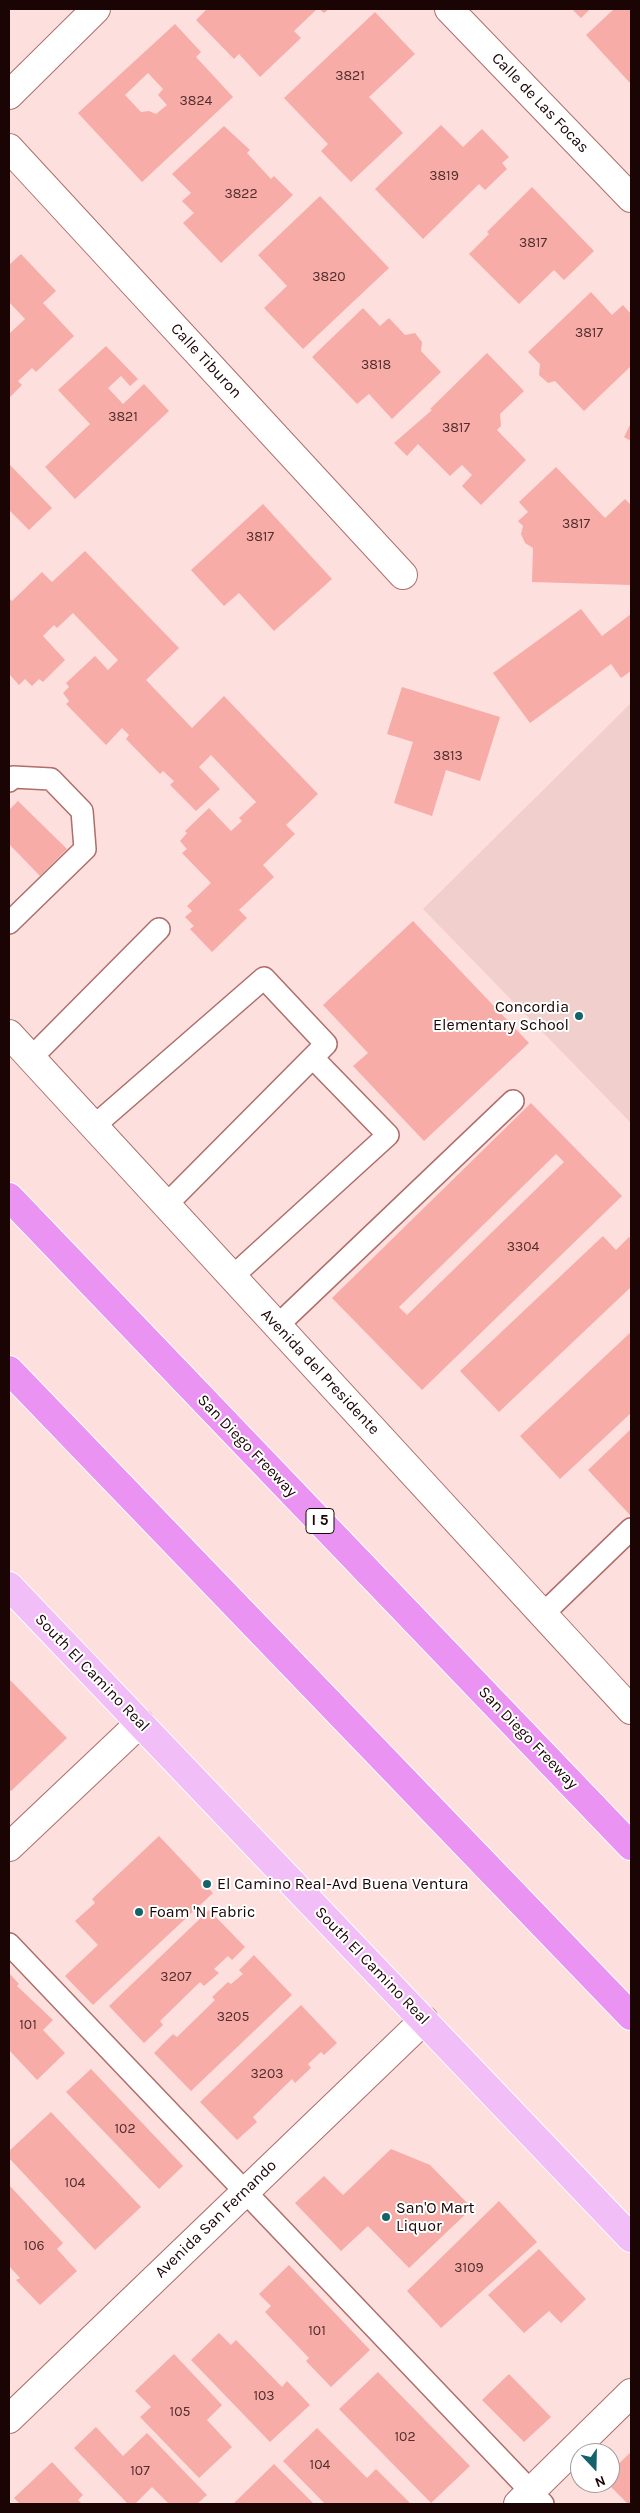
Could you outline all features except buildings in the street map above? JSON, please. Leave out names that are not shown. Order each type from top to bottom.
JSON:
[{"type":"highway","name":"San Diego Freeway","points":[[9,1197],[631,1846]]},
{"type":"highway","points":[[9,1370],[631,2016]]},
{"type":"main road","name":"South El Camino Real","points":[[9,1586],[631,2238]]},
{"type":"street","points":[[9,94],[96,9]]},
{"type":"street","name":"Calle de Las Focas","points":[[449,9],[631,198]]},
{"type":"street","name":"Calle Tiburon","points":[[9,148],[403,575]]},
{"type":"street","name":"Avenida del Presidente","points":[[9,1034],[543,1614],[629,1703]]},
{"type":"street","points":[[9,1847],[140,1723]]},
{"type":"street","name":"Avenida San Fernando","points":[[9,2419],[424,2020]]},
{"type":"street","points":[[531,2500],[631,2394]]},
{"type":"lane","points":[[9,780],[13,777],[51,779],[82,811],[85,849],[9,923]]},
{"type":"lane","points":[[31,1058],[159,929]]},
{"type":"lane","points":[[94,1126],[264,978],[326,1044],[166,1205]]},
{"type":"lane","points":[[232,1277],[388,1135],[313,1058]]},
{"type":"lane","points":[[278,1326],[513,1101]]},
{"type":"lane","points":[[543,1614],[631,1528]]},
{"type":"lane","points":[[9,1944],[245,2192],[531,2500]]},
{"type":"shaded area","name":"Concordia Elementary School","points":[[631,703],[631,1123],[423,909]]},
{"type":"place","name":"Concordia Elementary School","points":[[579,1016]]},
{"type":"place","name":"El Camino Real-Avd Buena Ventura","points":[[207,1884]]},
{"type":"place","name":"Foam 'N Fabric","points":[[139,1912]]},
{"type":"place","name":"San'O Mart Liquor","points":[[386,2217]]}]
